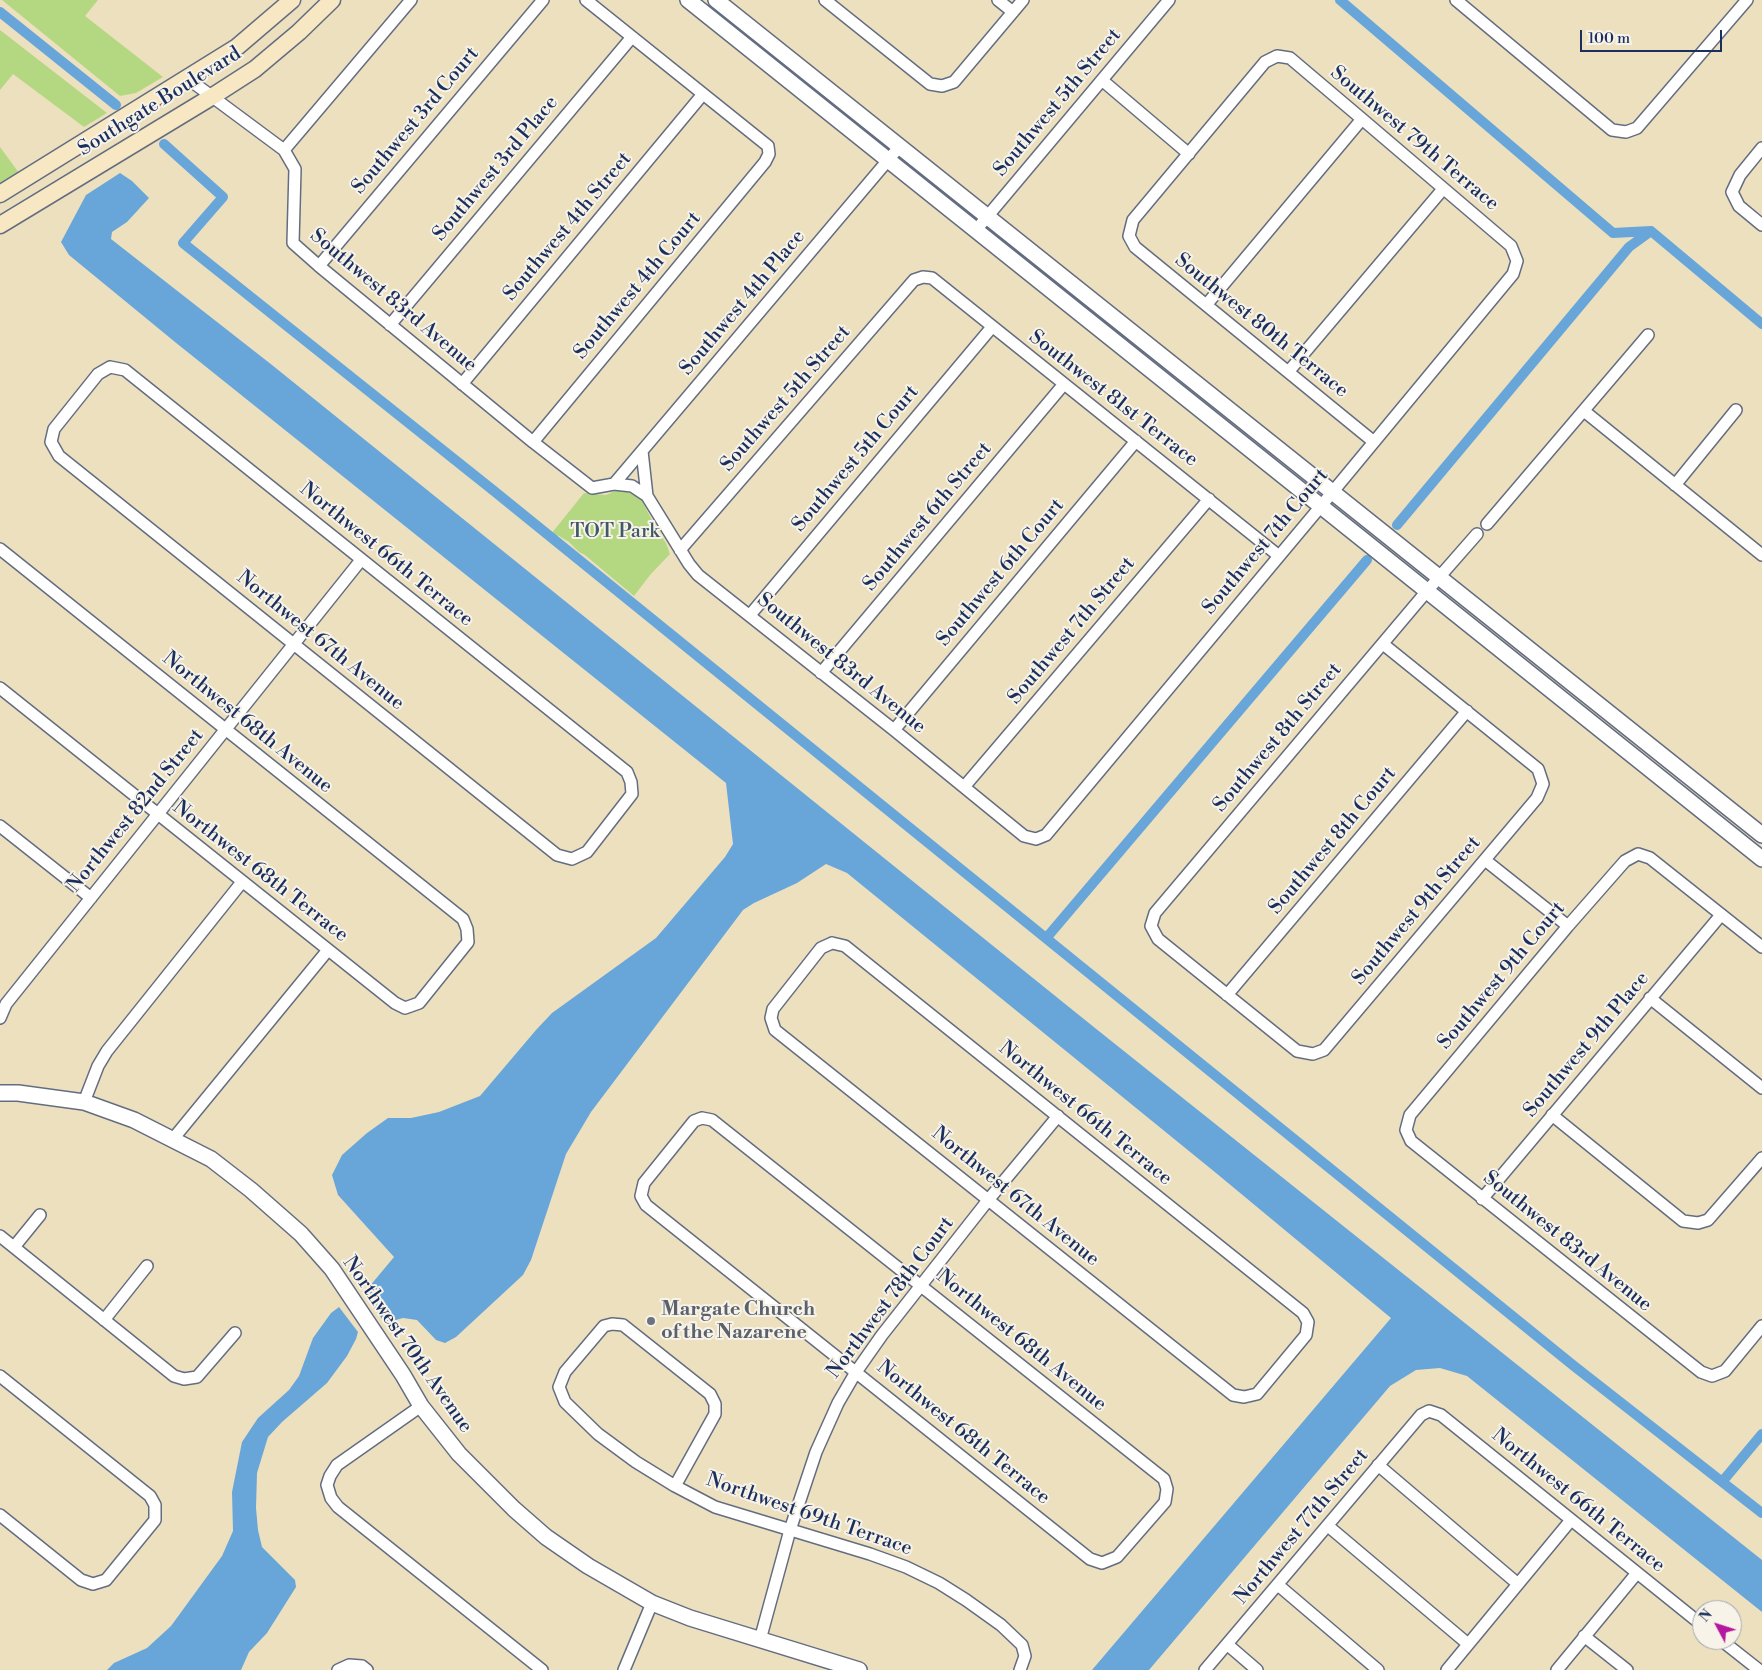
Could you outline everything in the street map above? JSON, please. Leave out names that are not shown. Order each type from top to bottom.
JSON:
[{"type":"main road","name":"Southgate Boulevard","points":[[0,194],[236,47],[292,0]]},
{"type":"main road","name":"Southgate Boulevard","points":[[0,225],[255,69],[299,32],[332,0]]},
{"type":"street","points":[[284,150],[411,0]]},
{"type":"street","name":"Southwest 3rd Court","points":[[319,266],[543,0]]},
{"type":"street","points":[[586,0],[703,94]]},
{"type":"street","points":[[688,0],[1762,859]]},
{"type":"street","points":[[716,0],[1762,835]]},
{"type":"street","points":[[825,0],[930,84],[942,86],[954,82],[1023,0]]},
{"type":"street","points":[[998,0],[1013,12]]},
{"type":"street","name":"Southwest 5th Street","points":[[976,230],[1103,81],[1169,0]]},
{"type":"street","points":[[1459,1],[1612,130],[1626,132],[1638,128],[1747,0]]},
{"type":"street","name":"Southwest 3rd Place","points":[[390,325],[632,37]]},
{"type":"street","name":"Southwest 79th Terrace","points":[[1189,154],[1265,62],[1277,56],[1290,58],[1511,246],[1517,261]]},
{"type":"street","name":"Southwest 83rd Avenue","points":[[187,78],[284,150],[295,169],[293,243],[462,384],[592,488],[614,484],[632,486],[647,496],[680,550],[698,575],[1024,836],[1036,839]]},
{"type":"street","points":[[1103,81],[1189,154]]},
{"type":"street","name":"Southwest 4th Court","points":[[533,442],[765,162],[769,154],[768,146],[703,94]]},
{"type":"street","name":"Southwest 4th Street","points":[[462,384],[703,94]]},
{"type":"street","points":[[1207,304],[1362,119]]},
{"type":"street","name":"Southwest 4th Place","points":[[614,484],[900,146]]},
{"type":"street","points":[[1762,148],[1740,175],[1732,192],[1739,206],[1762,225]]},
{"type":"street","name":"Southwest 80th Terrace","points":[[1189,154],[1133,220],[1129,236],[1135,247],[1374,442]]},
{"type":"street","points":[[1289,371],[1443,189]]},
{"type":"street","name":"Southwest 7th Court","points":[[1036,839],[1046,835],[1321,506],[1513,274],[1517,261]]},
{"type":"street","name":"Southwest 5th Street","points":[[680,550],[914,280],[923,277]]},
{"type":"street","name":"Southwest 81st Terrace","points":[[923,277],[932,278],[1279,556]]},
{"type":"street","name":"Southwest 5th Court","points":[[750,615],[992,327]]},
{"type":"street","points":[[1487,524],[1648,335]]},
{"type":"street","name":"Northwest 66th Terrace","points":[[51,442],[54,429],[98,374],[110,367],[125,370],[627,772],[631,782],[632,794],[587,852],[572,859]]},
{"type":"street","name":"Southwest 6th Street","points":[[821,673],[1064,384]]},
{"type":"street","points":[[1675,485],[1736,410]]},
{"type":"street","points":[[1584,411],[1761,552]]},
{"type":"street","name":"Southwest 6th Court","points":[[894,730],[1136,441]]},
{"type":"street","name":"Northwest 67th Avenue","points":[[51,442],[59,456],[557,855],[572,859]]},
{"type":"street","name":"Southwest 83rd Avenue","points":[[642,451],[647,496]]},
{"type":"street","name":"Southwest 7th Street","points":[[964,787],[1208,499]]},
{"type":"street","name":"Southwest 8th Street","points":[[1227,995],[1158,939],[1151,926],[1156,913],[1477,534]]},
{"type":"street","name":"Northwest 68th Avenue","points":[[0,549],[463,919],[467,929],[468,942],[419,1003],[405,1008]]},
{"type":"street","name":"Northwest 82nd Street","points":[[0,1018],[6,1004],[361,560]]},
{"type":"street","points":[[1383,644],[1467,711]]},
{"type":"street","name":"Northwest 68th Terrace","points":[[0,688],[395,1003],[405,1008]]},
{"type":"street","name":"Southwest 9th Street","points":[[1227,995],[1298,1051],[1313,1054],[1324,1050],[1485,860],[1537,798],[1543,784],[1538,769],[1467,711]]},
{"type":"street","name":"Southwest 8th Court","points":[[1227,995],[1467,711]]},
{"type":"street","points":[[2,832],[91,898]]},
{"type":"street","name":"Southwest 9th Court","points":[[1406,1130],[1410,1115],[1568,926],[1625,861],[1638,854],[1650,858],[1721,915]]},
{"type":"street","points":[[1485,860],[1568,926]]},
{"type":"street","points":[[84,1102],[98,1066],[107,1051],[242,882]]},
{"type":"street","points":[[1721,915],[1762,947]]},
{"type":"street","name":"Southwest 9th Place","points":[[1482,1199],[1721,915]]},
{"type":"street","name":"Northwest 66th Terrace","points":[[771,1018],[773,1009],[821,948],[832,943],[845,946],[1303,1312],[1308,1322],[1306,1335],[1257,1394],[1244,1398]]},
{"type":"street","points":[[173,1139],[328,950]]},
{"type":"street","points":[[1650,998],[1762,1088]]},
{"type":"street","name":"Northwest 67th Avenue","points":[[771,1018],[775,1030],[1233,1395],[1244,1398]]},
{"type":"street","name":"Northwest 70th Avenue","points":[[0,1093],[18,1093],[84,1102],[134,1120],[211,1159],[251,1190],[301,1234],[332,1269],[403,1375],[421,1406],[459,1454],[546,1538],[588,1566],[652,1603],[703,1623],[859,1670]]},
{"type":"street","points":[[1552,1115],[1683,1221],[1698,1223],[1708,1220],[1762,1158]]},
{"type":"street","name":"Northwest 78th Court","points":[[760,1640],[790,1530],[816,1452],[838,1403],[856,1372],[882,1335],[989,1199],[1058,1116]]},
{"type":"street","name":"Northwest 68th Avenue","points":[[641,1196],[644,1183],[694,1121],[702,1118],[712,1120],[921,1285],[1164,1479],[1167,1489],[1165,1502],[1117,1557],[1102,1563]]},
{"type":"street","name":"Southwest 83rd Avenue","points":[[1406,1130],[1411,1141],[1700,1372],[1712,1376],[1725,1371],[1762,1326]]},
{"type":"street","name":"Northwest 68th Terrace","points":[[641,1196],[646,1205],[1090,1559],[1102,1563]]},
{"type":"street","points":[[14,1247],[40,1216]]},
{"type":"street","points":[[0,1236],[174,1376],[184,1379],[197,1377],[235,1333]]},
{"type":"street","points":[[104,1320],[147,1266]]},
{"type":"street","name":"Northwest 69th Terrace","points":[[675,1486],[715,1414],[716,1404],[710,1394],[623,1325],[612,1324],[604,1326],[565,1372],[559,1387],[564,1402],[598,1434],[636,1462],[675,1486],[715,1507],[906,1567],[939,1583],[1001,1625],[1022,1645],[1025,1656],[1020,1670]]},
{"type":"street","points":[[0,1376],[150,1496],[155,1505],[155,1520],[106,1580],[93,1584],[81,1580],[0,1515]]},
{"type":"street","points":[[421,1406],[336,1465],[327,1486],[331,1498],[338,1507],[542,1670]]},
{"type":"street","name":"Northwest 66th Terrace","points":[[1429,1410],[1441,1415],[1692,1617]]},
{"type":"street","name":"Northwest 77th Street","points":[[1205,1670],[1378,1465],[1421,1416],[1429,1410]]},
{"type":"street","points":[[1378,1465],[1518,1584]]},
{"type":"street","points":[[1447,1670],[1571,1520]]},
{"type":"street","points":[[1328,1526],[1468,1644]]},
{"type":"street","points":[[1557,1670],[1637,1573]]},
{"type":"street","points":[[1278,1585],[1378,1670]]},
{"type":"street","points":[[624,1670],[652,1603]]},
{"type":"street","points":[[1584,1636],[1626,1670]]},
{"type":"street","points":[[1228,1645],[1257,1670]]},
{"type":"street","points":[[1733,1650],[1758,1670]]},
{"type":"street","points":[[343,1667],[362,1666],[367,1670]]},
{"type":"green space","points":[[2,0],[98,0],[85,16],[163,77],[136,93],[120,96]]},
{"type":"green space","points":[[0,30],[107,113],[84,127],[13,74],[0,90]]},
{"type":"green space","points":[[0,147],[19,173],[0,185]]},
{"type":"green space","name":"TOT Park","points":[[619,489],[640,497],[666,543],[670,554],[650,575],[634,596],[569,542],[551,534],[584,493],[606,495]]},
{"type":"water","points":[[120,173],[132,181],[149,198],[127,222],[112,232],[111,239],[272,365],[1095,1028],[1762,1560],[1762,1612],[1467,1376],[1440,1368],[1416,1370],[1390,1386],[1149,1670],[1092,1670],[1391,1318],[847,873],[826,864],[797,883],[743,910],[591,1112],[566,1154],[531,1260],[523,1275],[456,1337],[445,1343],[436,1340],[417,1320],[403,1318],[385,1323],[364,1293],[394,1257],[338,1195],[332,1175],[342,1155],[388,1118],[411,1118],[439,1112],[480,1096],[552,1013],[656,938],[725,857],[733,844],[726,783],[69,255],[61,242],[86,195]]},
{"type":"water","points":[[339,1307],[358,1332],[356,1339],[347,1356],[327,1383],[282,1422],[268,1437],[257,1473],[256,1508],[262,1547],[295,1580],[296,1587],[267,1633],[249,1652],[241,1670],[107,1670],[114,1663],[147,1648],[171,1626],[222,1556],[233,1531],[232,1492],[242,1442],[258,1418],[289,1390],[299,1376],[313,1338],[331,1313]]},
{"type":"waterway","points":[[1340,0],[1613,233],[1651,231],[1762,324]]},
{"type":"waterway","points":[[0,12],[116,105]]},
{"type":"waterway","points":[[164,144],[223,197],[183,243],[494,491],[1574,1366],[1762,1513]]},
{"type":"waterway","points":[[1397,525],[1629,247],[1651,231]]},
{"type":"waterway","points":[[1048,936],[1367,560]]},
{"type":"waterway","points":[[1722,1482],[1762,1434]]},
{"type":"place","name":"Margate Church of the Nazarene","points":[[651,1321]]}]
